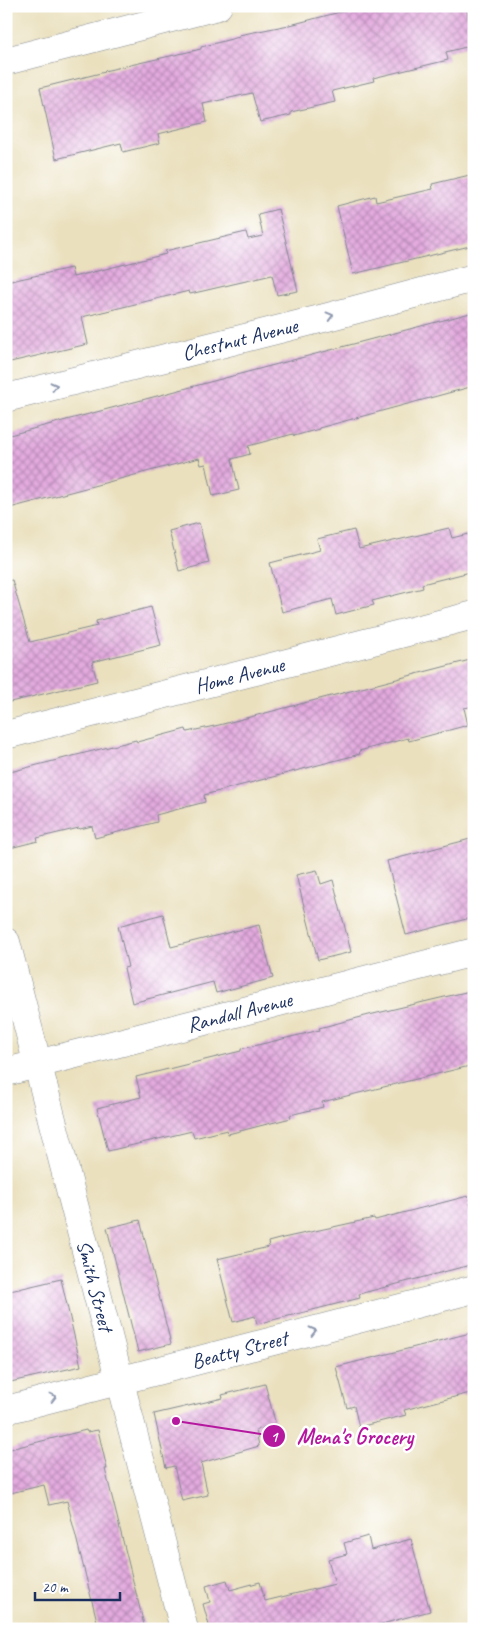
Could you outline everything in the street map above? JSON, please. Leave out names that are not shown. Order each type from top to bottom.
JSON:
[{"type":"street","points":[[6,61],[218,6]]},
{"type":"street","name":"Chestnut Avenue","points":[[6,398],[474,278]]},
{"type":"street","name":"Home Avenue","points":[[6,735],[474,615]]},
{"type":"street","name":"Smith Street","points":[[6,942],[184,1629]]},
{"type":"street","name":"Randall Avenue","points":[[6,1072],[474,952]]},
{"type":"street","name":"Beatty Street","points":[[6,1410],[474,1289]]},
{"type":"building","points":[[363,6],[466,6],[474,45],[446,52],[448,60],[373,78],[374,81],[332,91],[335,102],[291,112],[291,115],[260,122],[252,93],[203,104],[207,122],[158,134],[160,143],[123,152],[121,143],[56,159],[40,88],[201,49],[201,47],[239,37],[239,35],[294,24]]},
{"type":"building","points":[[474,174],[474,245],[353,274],[337,206],[375,196],[376,202],[433,189],[432,184]]},
{"type":"building","points":[[278,209],[298,291],[277,295],[272,275],[190,294],[189,291],[82,317],[88,344],[6,363],[6,282],[71,268],[73,277],[166,254],[165,251],[246,232],[248,239],[263,236],[258,214]]},
{"type":"building","points":[[474,312],[474,386],[294,436],[293,434],[248,446],[250,454],[232,459],[239,490],[213,496],[206,464],[201,465],[199,458],[6,509],[6,436]]},
{"type":"building","points":[[199,523],[209,563],[179,571],[169,531]]},
{"type":"building","points":[[449,528],[452,538],[468,534],[474,557],[474,571],[422,584],[423,588],[372,601],[374,605],[336,615],[332,599],[282,612],[270,563],[320,550],[317,539],[354,530],[359,549]]},
{"type":"building","points":[[12,580],[30,642],[97,626],[96,621],[151,607],[161,645],[92,662],[97,681],[6,703],[6,581]]},
{"type":"building","points":[[474,659],[474,706],[464,708],[468,725],[409,741],[408,738],[359,751],[360,754],[204,795],[205,802],[156,815],[157,822],[95,838],[92,826],[79,828],[37,838],[38,841],[10,848],[6,832],[6,773],[136,740],[137,742],[186,729],[187,732],[219,725]]},
{"type":"building","points":[[474,838],[474,917],[406,935],[387,861]]},
{"type":"building","points":[[317,870],[321,884],[333,880],[351,952],[318,960],[296,875]]},
{"type":"building","points":[[163,914],[171,947],[259,925],[273,978],[216,993],[213,982],[132,1003],[124,968],[128,967],[118,926]]},
{"type":"building","points":[[474,990],[474,1065],[322,1102],[323,1107],[290,1115],[291,1118],[228,1134],[227,1130],[194,1138],[192,1131],[108,1151],[97,1108],[141,1097],[136,1077],[320,1030],[319,1028],[369,1015]]},
{"type":"building","points":[[468,1196],[474,1218],[474,1264],[359,1294],[360,1298],[257,1324],[255,1316],[233,1322],[217,1259],[269,1247],[268,1242],[283,1238],[374,1218],[375,1220]]},
{"type":"building","points":[[140,1220],[171,1344],[138,1352],[107,1228]]},
{"type":"building","points":[[61,1279],[81,1366],[6,1383],[6,1292]]},
{"type":"building","points":[[474,1332],[474,1392],[404,1410],[406,1415],[359,1427],[354,1406],[347,1408],[336,1367]]},
{"type":"building","points":[[265,1384],[276,1425],[256,1430],[259,1446],[201,1463],[208,1495],[182,1501],[174,1466],[166,1468],[154,1414],[223,1398],[222,1395]]},
{"type":"building","points":[[86,1430],[87,1432],[98,1430],[107,1469],[105,1469],[145,1629],[99,1629],[67,1501],[49,1505],[44,1485],[6,1494],[6,1450]]},
{"type":"building","points":[[368,1536],[371,1550],[411,1539],[430,1611],[363,1629],[210,1629],[203,1604],[210,1602],[206,1586],[227,1580],[230,1590],[260,1582],[265,1601],[335,1584],[328,1559],[347,1554],[344,1543]]},
{"type":"place","name":"Mena's Grocery","points":[[176,1421]]}]
